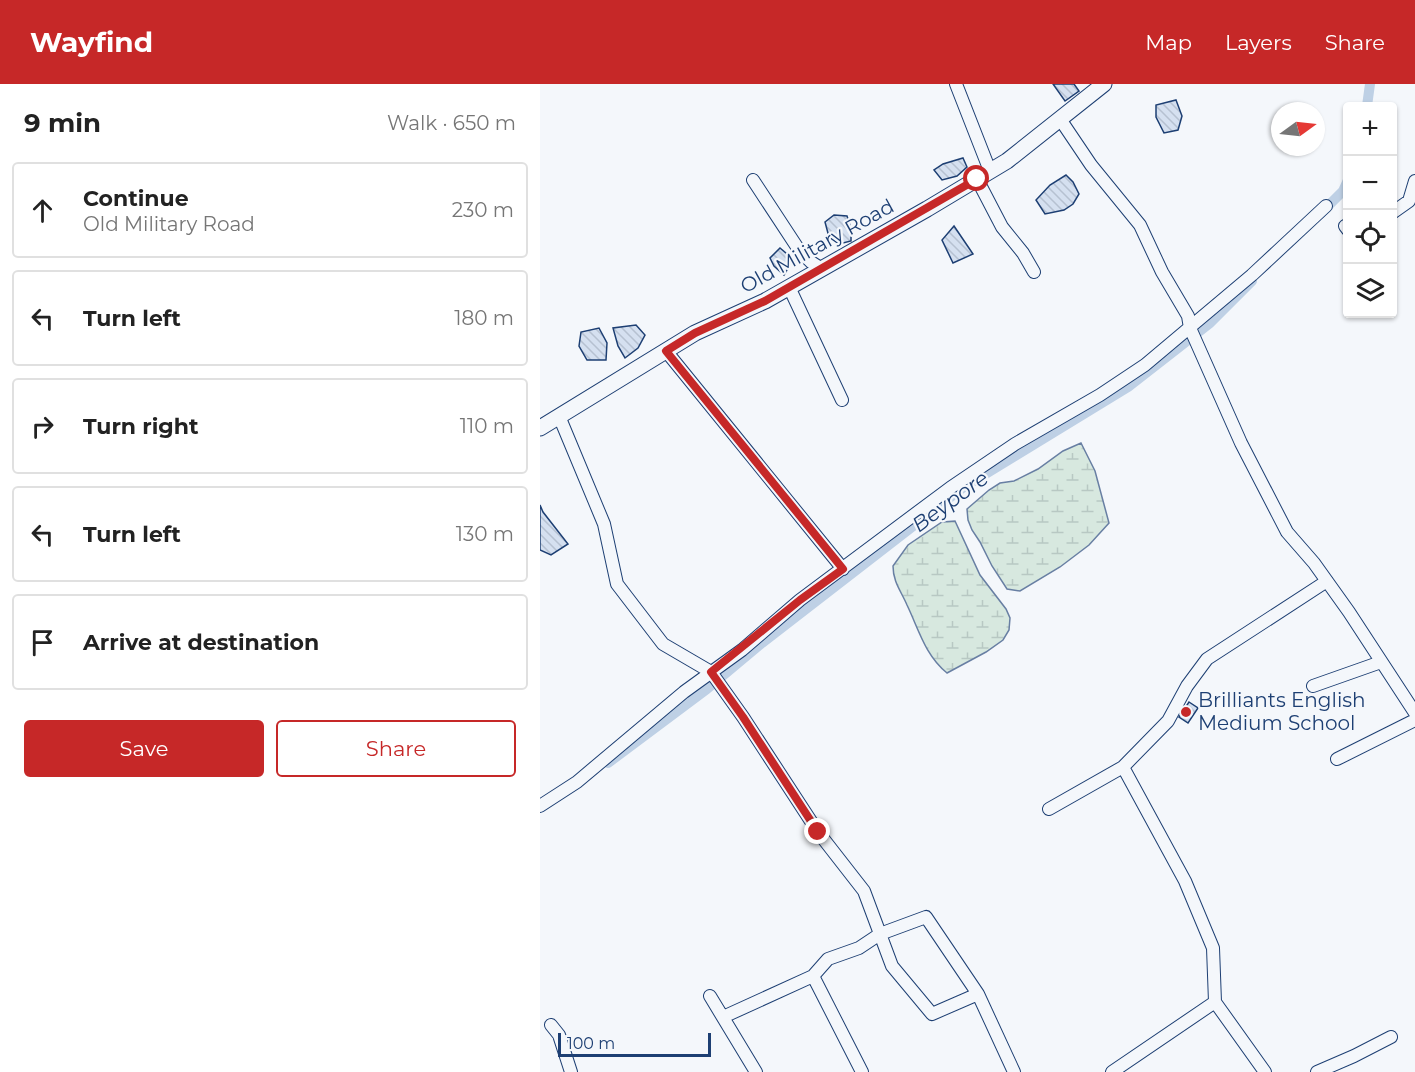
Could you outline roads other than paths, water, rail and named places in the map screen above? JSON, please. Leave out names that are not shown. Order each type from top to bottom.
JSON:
[{"type":"main road","name":"Old Military Road","points":[[540,428],[695,333],[765,301],[1007,161],[1104,84]]},
{"type":"street","points":[[956,84],[983,175],[1002,227],[1023,253],[1034,272]]},
{"type":"street","points":[[1060,119],[1091,165],[1140,225],[1162,272],[1188,316],[1190,328],[1241,443],[1287,532],[1327,581],[1415,713]]},
{"type":"street","points":[[753,180],[799,250],[822,269]]},
{"type":"street","points":[[1396,210],[1409,201],[1415,181]]},
{"type":"street","points":[[540,806],[577,782],[684,692],[800,600],[950,488],[1015,444],[1100,395],[1145,365],[1252,275],[1326,206]]},
{"type":"street","points":[[789,287],[842,400]]},
{"type":"street","points":[[666,351],[843,569]]},
{"type":"street","points":[[559,416],[604,525],[617,584],[663,644],[711,672],[818,832],[864,891],[892,966],[932,1014],[978,994]]},
{"type":"street","points":[[1049,808],[1123,767],[1168,721],[1187,686],[1207,659],[1327,581]]},
{"type":"street","points":[[1312,686],[1381,662]]},
{"type":"street","points":[[1337,759],[1415,720]]},
{"type":"street","points":[[1123,767],[1185,881],[1213,948],[1215,1002],[1265,1072]]},
{"type":"street","points":[[723,1017],[813,976],[828,959],[859,948],[880,934],[926,917],[978,994],[1014,1072]]},
{"type":"street","points":[[813,976],[862,1072]]},
{"type":"street","points":[[710,996],[756,1072]]},
{"type":"street","points":[[1112,1072],[1215,1002]]},
{"type":"street","points":[[551,1025],[559,1035],[571,1072]]},
{"type":"street","points":[[1317,1072],[1391,1037]]},
{"type":"waterway","name":"Beypore","points":[[1368,102],[1370,84]]},
{"type":"waterway","name":"Beypore","points":[[1321,213],[1343,191]]},
{"type":"waterway","name":"Beypore","points":[[608,763],[707,689],[762,643],[961,489],[1128,387],[1210,323],[1252,281]]},
{"type":"place","name":"Brilliants English Medium School","points":[[1186,712]]}]
